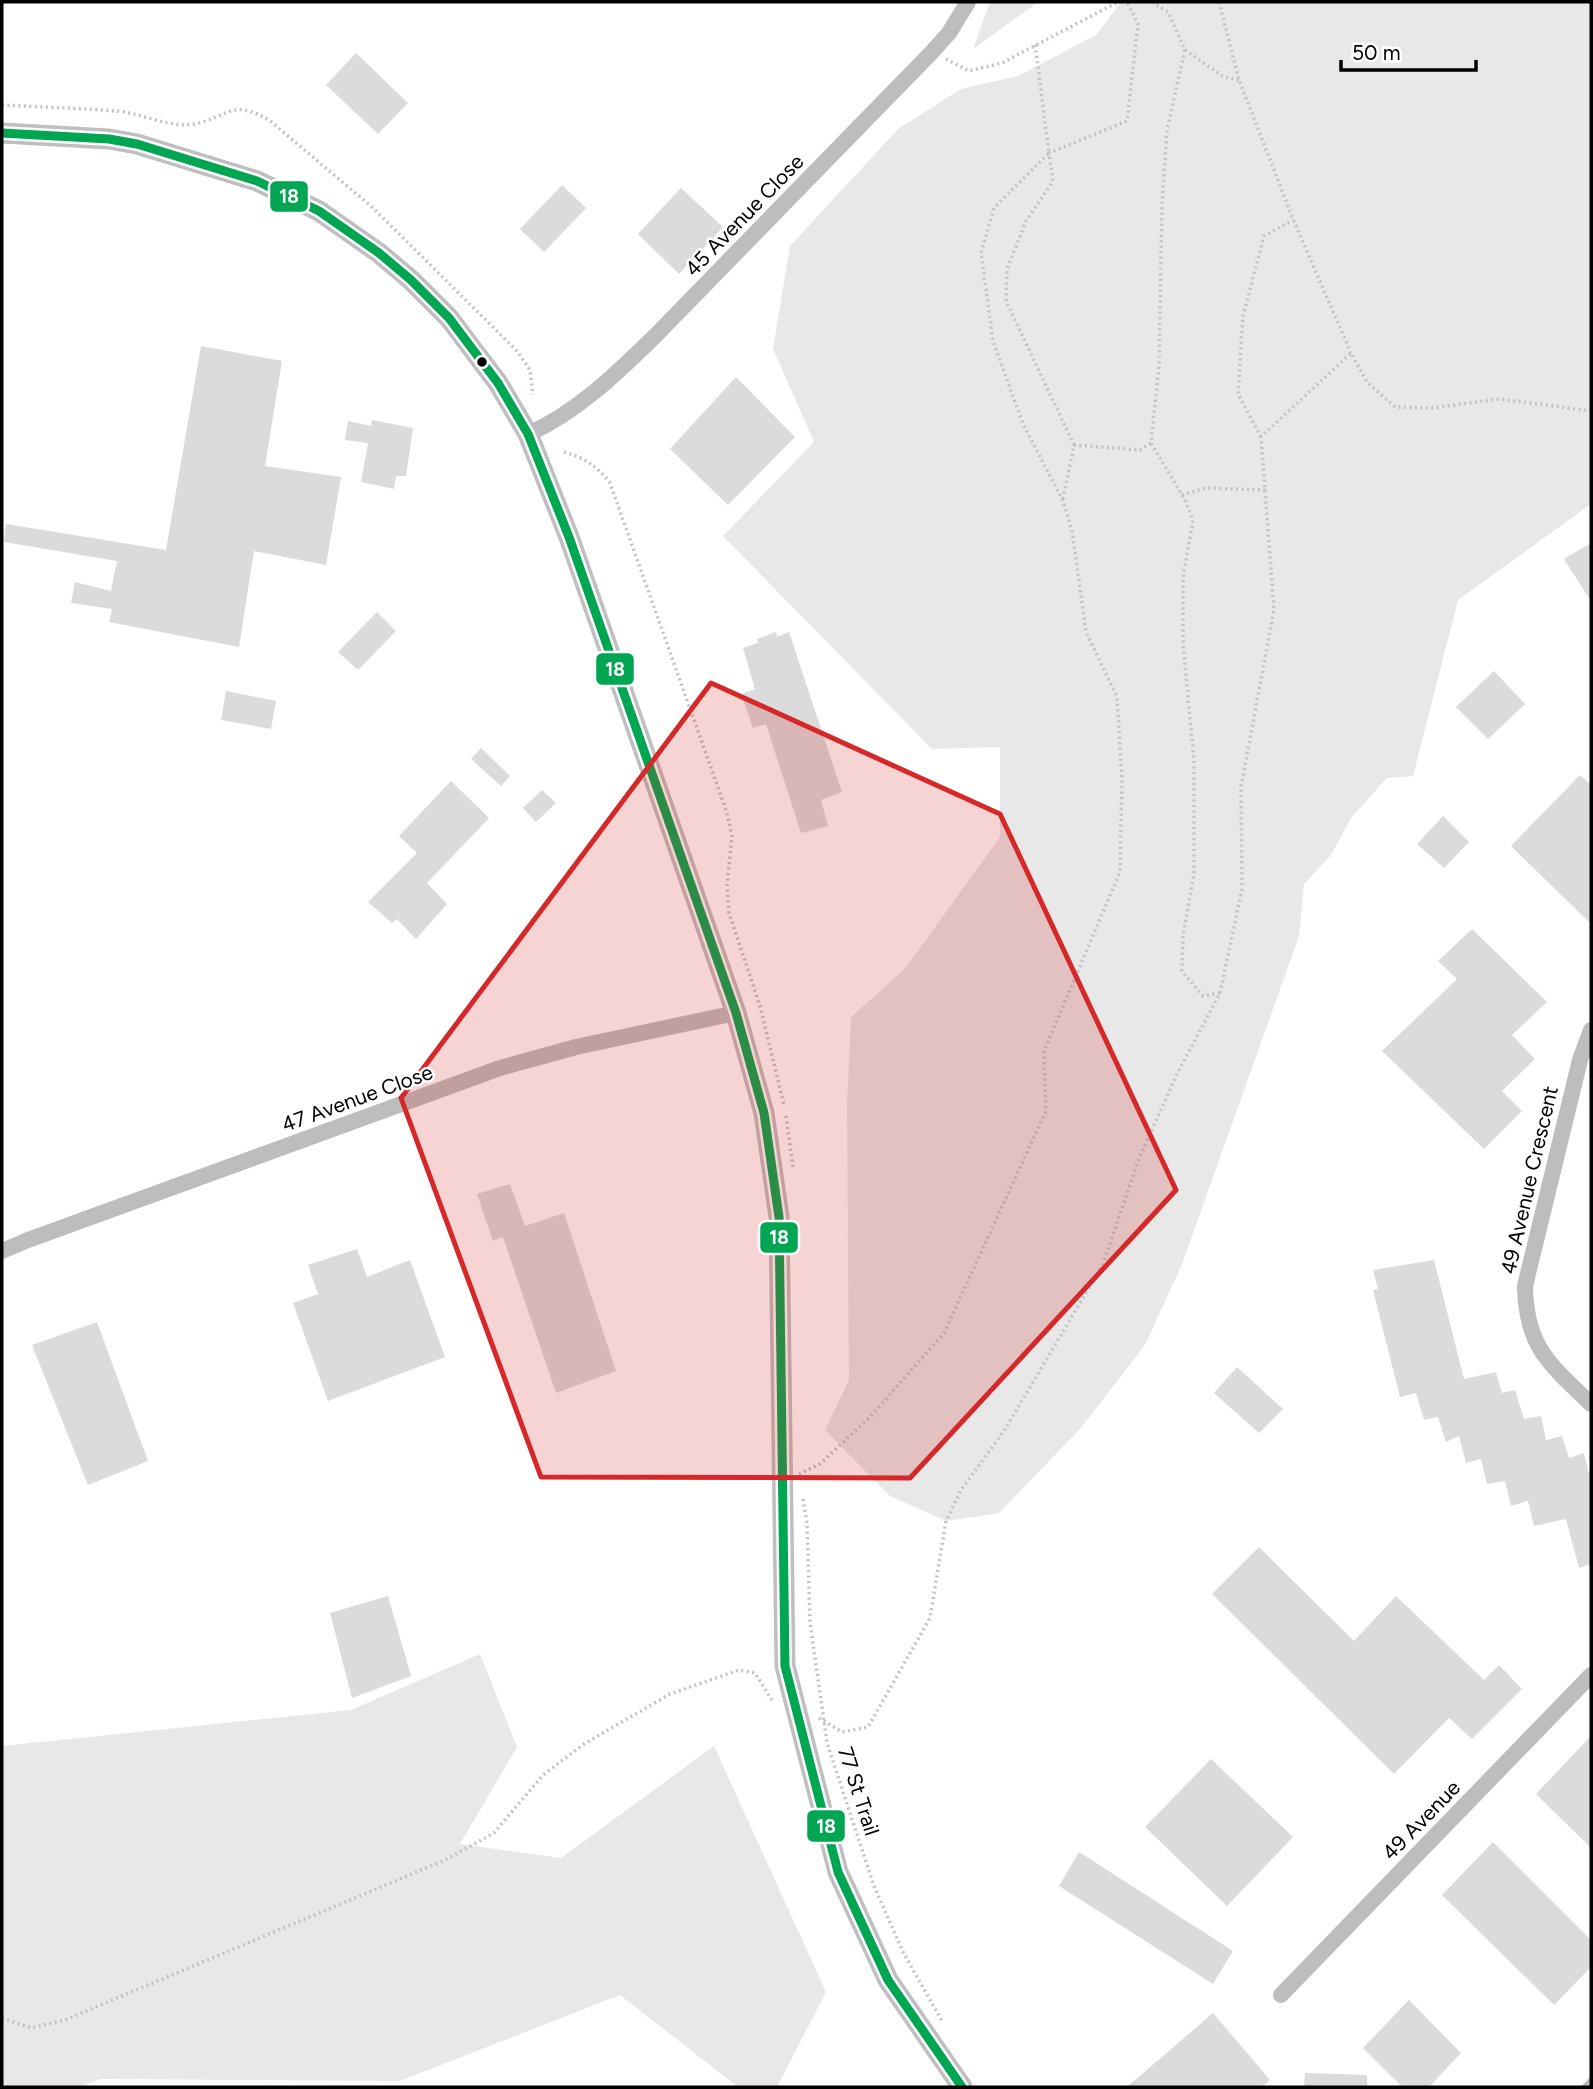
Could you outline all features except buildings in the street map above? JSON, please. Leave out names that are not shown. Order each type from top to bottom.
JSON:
[{"type":"main road","points":[[2,133],[109,139],[137,144],[257,181],[320,211],[379,253],[449,318],[498,383],[528,434],[565,525],[736,1013],[764,1113],[779,1217],[789,1479],[785,1666],[838,1872],[888,1980],[962,2087]]},
{"type":"street","name":"45 Avenue Close","points":[[528,434],[549,425],[623,367],[932,52],[949,33],[968,2]]},
{"type":"street","name":"47 Avenue Close","points":[[2,1251],[500,1068],[576,1047],[736,1013]]},
{"type":"street","name":"49 Avenue Crescent","points":[[1591,1030],[1580,1060],[1525,1286],[1525,1301],[1533,1337],[1556,1370],[1591,1404]]},
{"type":"street","name":"49 Avenue","points":[[1281,1995],[1591,1675]]},
{"type":"lane","points":[[1586,2087],[1591,2082]]},
{"type":"path","points":[[932,52],[969,71],[1002,63],[1118,2]]},
{"type":"path","points":[[789,1479],[820,1464],[869,1418],[944,1333],[1046,1111],[1044,1051],[1120,872],[1122,781],[1117,697],[1086,632],[1072,530],[1063,501],[1023,424],[993,341],[981,253],[994,208],[1049,153],[1127,121],[1138,24],[1127,2]]},
{"type":"path","points":[[1152,2],[1168,12],[1185,50],[1224,77],[1239,80]]},
{"type":"path","points":[[1219,2],[1239,80],[1293,219],[1351,354],[1367,382],[1395,407],[1432,408],[1499,400],[1591,411]]},
{"type":"path","points":[[1035,44],[1053,181],[1026,221],[1007,269],[1006,301],[1074,444],[1063,501]]},
{"type":"path","points":[[1185,50],[1167,130],[1162,203],[1159,366],[1151,443],[1182,495],[1193,520],[1183,576],[1183,643],[1194,760],[1194,873],[1183,936],[1182,971],[1203,996],[1220,993]]},
{"type":"path","points":[[2,2018],[31,2028],[65,2020],[444,1860],[494,1833],[543,1775],[584,1744],[670,1694],[739,1670],[755,1672],[776,1707],[794,1702],[842,1732],[868,1727],[930,1618],[946,1521],[961,1490],[1004,1432],[1103,1264],[1138,1161],[1177,1074],[1220,993],[1242,889],[1241,787],[1274,610],[1261,437],[1238,394],[1243,316],[1264,236],[1293,219]]},
{"type":"path","points":[[1261,437],[1351,354]]},
{"type":"path","points":[[1074,444],[1140,450],[1151,443]]},
{"type":"path","points":[[1182,495],[1206,488],[1266,490]]},
{"type":"path","name":"77 St Trail","points":[[789,1479],[803,1499],[807,1523],[810,1622],[827,1743],[874,1886],[903,1952],[946,2027]]},
{"type":"highlighted area","points":[[711,683],[1000,814],[1176,1190],[910,1478],[541,1477],[401,1098]]},
{"type":"shaded area","points":[[990,2],[1038,2],[973,49]]},
{"type":"shaded area","points":[[1121,2],[1591,2],[1591,504],[1458,600],[1413,776],[1387,778],[1351,818],[1331,855],[1304,884],[1299,936],[1182,1264],[1145,1345],[1080,1429],[999,1513],[946,1521],[890,1496],[825,1430],[849,1380],[847,1106],[851,1017],[905,969],[1000,837],[1000,747],[932,749],[723,536],[814,442],[773,349],[790,246],[898,129],[961,89],[1018,76],[1096,35]]},
{"type":"shaded area","points":[[480,1654],[517,1747],[460,1844],[561,1858],[714,1746],[826,1992],[777,2087],[738,2087],[620,1995],[400,2081],[100,2079],[81,2087],[2,2087],[2,1746],[351,1710]]},
{"type":"transit line","name":"18","points":[[2,133],[109,139],[137,144],[257,181],[319,211],[379,253],[449,318],[498,383],[528,434],[569,537],[736,1013],[764,1113],[779,1217],[785,1666],[838,1872],[888,1980],[962,2087]]}]
